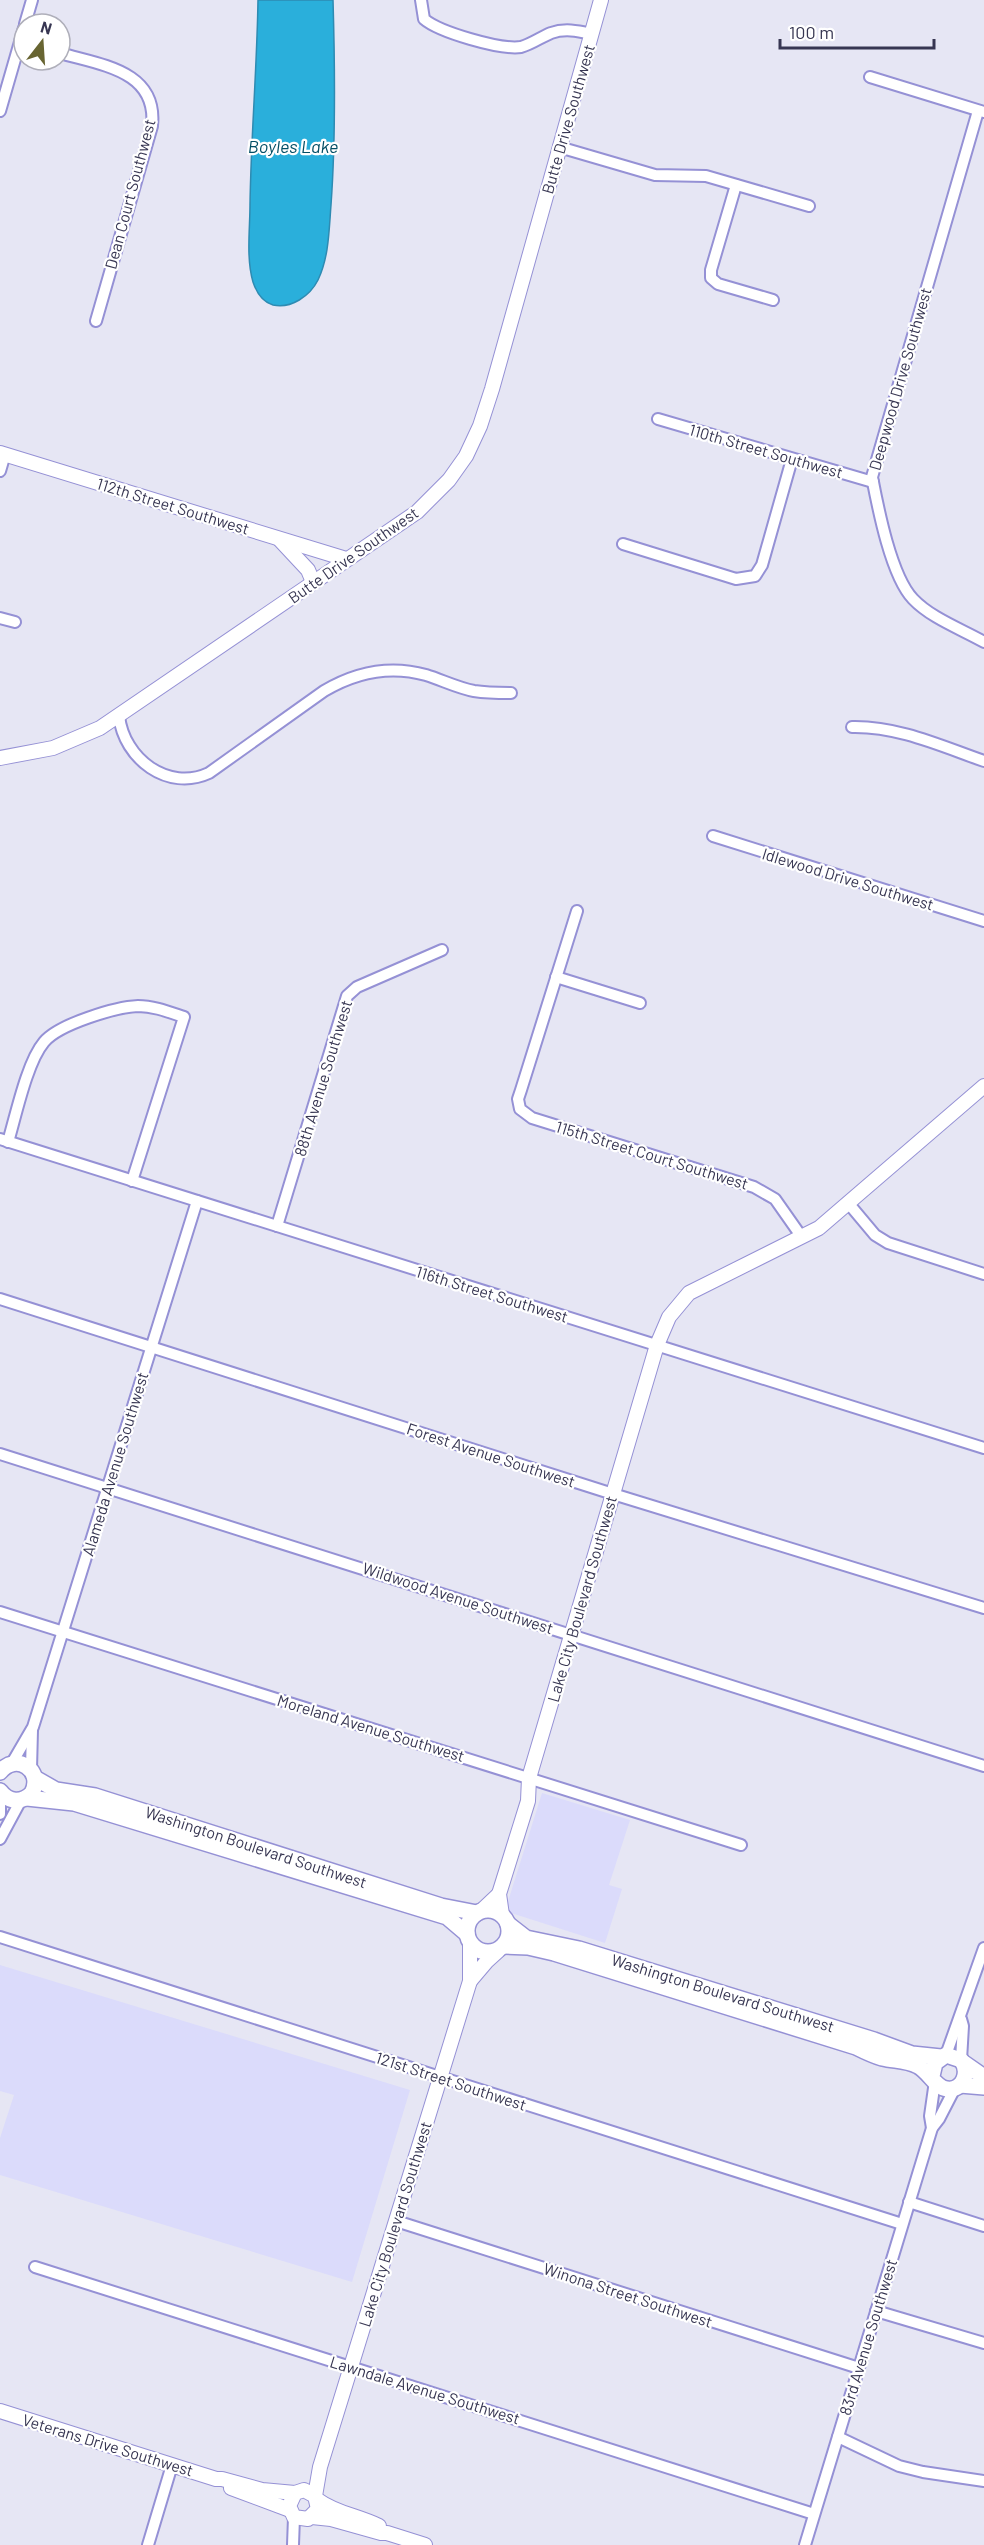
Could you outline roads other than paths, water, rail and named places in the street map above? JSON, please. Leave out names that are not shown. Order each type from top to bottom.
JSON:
[{"type":"main road","name":"Washington Boulevard Southwest","points":[[5,1766],[21,1763],[56,1790],[95,1796],[441,1906],[479,1912]]},
{"type":"main road","points":[[24,1799],[35,1787],[33,1774]]},
{"type":"main road","name":"Washington Boulevard Southwest","points":[[0,1791],[9,1799],[74,1803],[447,1917],[468,1938]]},
{"type":"main road","points":[[488,1910],[505,1919],[510,1934],[501,1948],[485,1953],[478,1951],[468,1938],[470,1920],[479,1912],[488,1910]]},
{"type":"main road","name":"Washington Boulevard Southwest","points":[[505,1919],[526,1938],[579,1949],[874,2040],[912,2054],[953,2059],[984,2077]]},
{"type":"main road","name":"Washington Boulevard Southwest","points":[[501,1948],[528,1947],[554,1953],[855,2047],[878,2057],[908,2062],[934,2079]]},
{"type":"main road","points":[[958,2086],[966,2075],[953,2059],[933,2067],[934,2079],[944,2088],[984,2087]]},
{"type":"street","points":[[421,0],[424,18],[447,30],[501,47],[523,46],[551,33],[567,30],[592,34]]},
{"type":"street","name":"Butte Drive Southwest","points":[[0,759],[53,748],[100,728],[417,512],[449,480],[472,444],[492,389],[601,0]]},
{"type":"street","name":"Dean Court Southwest","points":[[72,57],[124,73],[143,88],[152,106],[152,126],[96,321]]},
{"type":"street","points":[[0,111],[12,72]]},
{"type":"street","points":[[870,76],[981,111]]},
{"type":"street","name":"Deepwood Drive Southwest","points":[[981,111],[873,470],[873,482],[896,568],[908,594],[922,607],[984,642]]},
{"type":"street","points":[[559,147],[655,175],[698,175],[809,207]]},
{"type":"street","points":[[735,185],[711,275],[718,284],[773,300]]},
{"type":"street","name":"110th Street Southwest","points":[[658,419],[873,482]]},
{"type":"street","points":[[0,471],[2,453]]},
{"type":"street","name":"112th Street Southwest","points":[[2,453],[346,559]]},
{"type":"street","points":[[623,544],[736,579],[752,578],[759,572],[762,565],[792,459]]},
{"type":"street","points":[[279,538],[308,570],[313,582]]},
{"type":"street","points":[[0,618],[15,622]]},
{"type":"street","points":[[119,716],[127,744],[140,760],[170,777],[190,779],[210,773],[324,691],[339,682],[362,674],[377,671],[407,671],[476,691],[511,693]]},
{"type":"street","points":[[852,727],[874,726],[909,735],[984,761]]},
{"type":"street","name":"Idlewood Drive Southwest","points":[[713,836],[984,921]]},
{"type":"street","points":[[577,911],[556,977],[640,1003]]},
{"type":"street","name":"88th Avenue Southwest","points":[[277,1226],[347,996],[357,987],[442,950]]},
{"type":"street","name":"115th Street Court Southwest","points":[[556,977],[520,1090],[518,1099],[520,1109],[532,1118],[754,1187],[775,1199],[801,1236]]},
{"type":"street","points":[[4,1141],[29,1073],[43,1042],[50,1036],[73,1024],[131,1007],[147,1007],[184,1017],[132,1181]]},
{"type":"street","points":[[801,1236],[819,1227],[849,1204],[984,1086]]},
{"type":"street","name":"116th Street Southwest","points":[[4,1141],[984,1448]]},
{"type":"street","name":"Alameda Avenue Southwest","points":[[5,1766],[33,1727],[197,1201]]},
{"type":"street","points":[[849,1204],[875,1235],[888,1243],[984,1274]]},
{"type":"street","name":"Lake City Boulevard Southwest","points":[[479,1912],[499,1894],[528,1801],[529,1778],[657,1345],[666,1322],[689,1293],[801,1236]]},
{"type":"street","name":"Forest Avenue Southwest","points":[[0,1299],[613,1494],[984,1608]]},
{"type":"street","name":"Wildwood Avenue Southwest","points":[[0,1454],[984,1766]]},
{"type":"street","name":"Moreland Avenue Southwest","points":[[0,1612],[741,1845]]},
{"type":"street","name":"Alameda Avenue Southwest","points":[[33,1727],[33,1774]]},
{"type":"street","points":[[0,1839],[24,1799]]},
{"type":"street","points":[[0,1803],[0,1814]]},
{"type":"street","name":"Lake City Boulevard Southwest","points":[[499,1894],[505,1919]]},
{"type":"street","name":"121st Street Southwest","points":[[0,1937],[902,2224]]},
{"type":"street","name":"Lake City Boulevard Southwest","points":[[316,2498],[320,2467],[470,1982],[468,1938]]},
{"type":"street","name":"Lake City Boulevard Southwest","points":[[470,1982],[487,1960],[501,1948]]},
{"type":"street","points":[[953,2059],[963,2026],[961,2019],[984,1948]]},
{"type":"street","name":"83rd Avenue Southwest","points":[[932,2128],[930,2116],[934,2079]]},
{"type":"street","name":"83rd Avenue Southwest","points":[[804,2545],[932,2128],[958,2086]]},
{"type":"street","points":[[909,2202],[984,2226]]},
{"type":"street","name":"Winona Street Southwest","points":[[396,2221],[859,2368]]},
{"type":"street","name":"Lawndale Avenue Southwest","points":[[35,2267],[814,2514]]},
{"type":"street","points":[[876,2311],[984,2343]]},
{"type":"street","name":"Veterans Drive Southwest","points":[[0,2412],[216,2479],[248,2496],[273,2502],[301,2516],[331,2520],[387,2533]]},
{"type":"street","points":[[838,2437],[899,2466],[984,2481]]},
{"type":"street","points":[[148,2545],[172,2465]]},
{"type":"street","name":"Lake City Boulevard Southwest","points":[[297,2492],[320,2467]]},
{"type":"street","name":"Veterans Drive Southwest","points":[[216,2479],[222,2478],[262,2490],[297,2492]]},
{"type":"street","points":[[308,2491],[316,2498],[318,2509],[301,2516],[290,2501],[297,2492],[308,2491]]},
{"type":"street","name":"Veterans Drive Southwest","points":[[316,2498],[328,2507],[368,2521],[387,2533],[425,2545]]},
{"type":"street","points":[[294,2544],[301,2516]]},
{"type":"water","name":"Boyles Lake","points":[[258,0],[333,0],[334,153],[326,253],[322,271],[315,286],[299,300],[280,306],[269,304],[260,296],[253,282],[250,263]]}]
